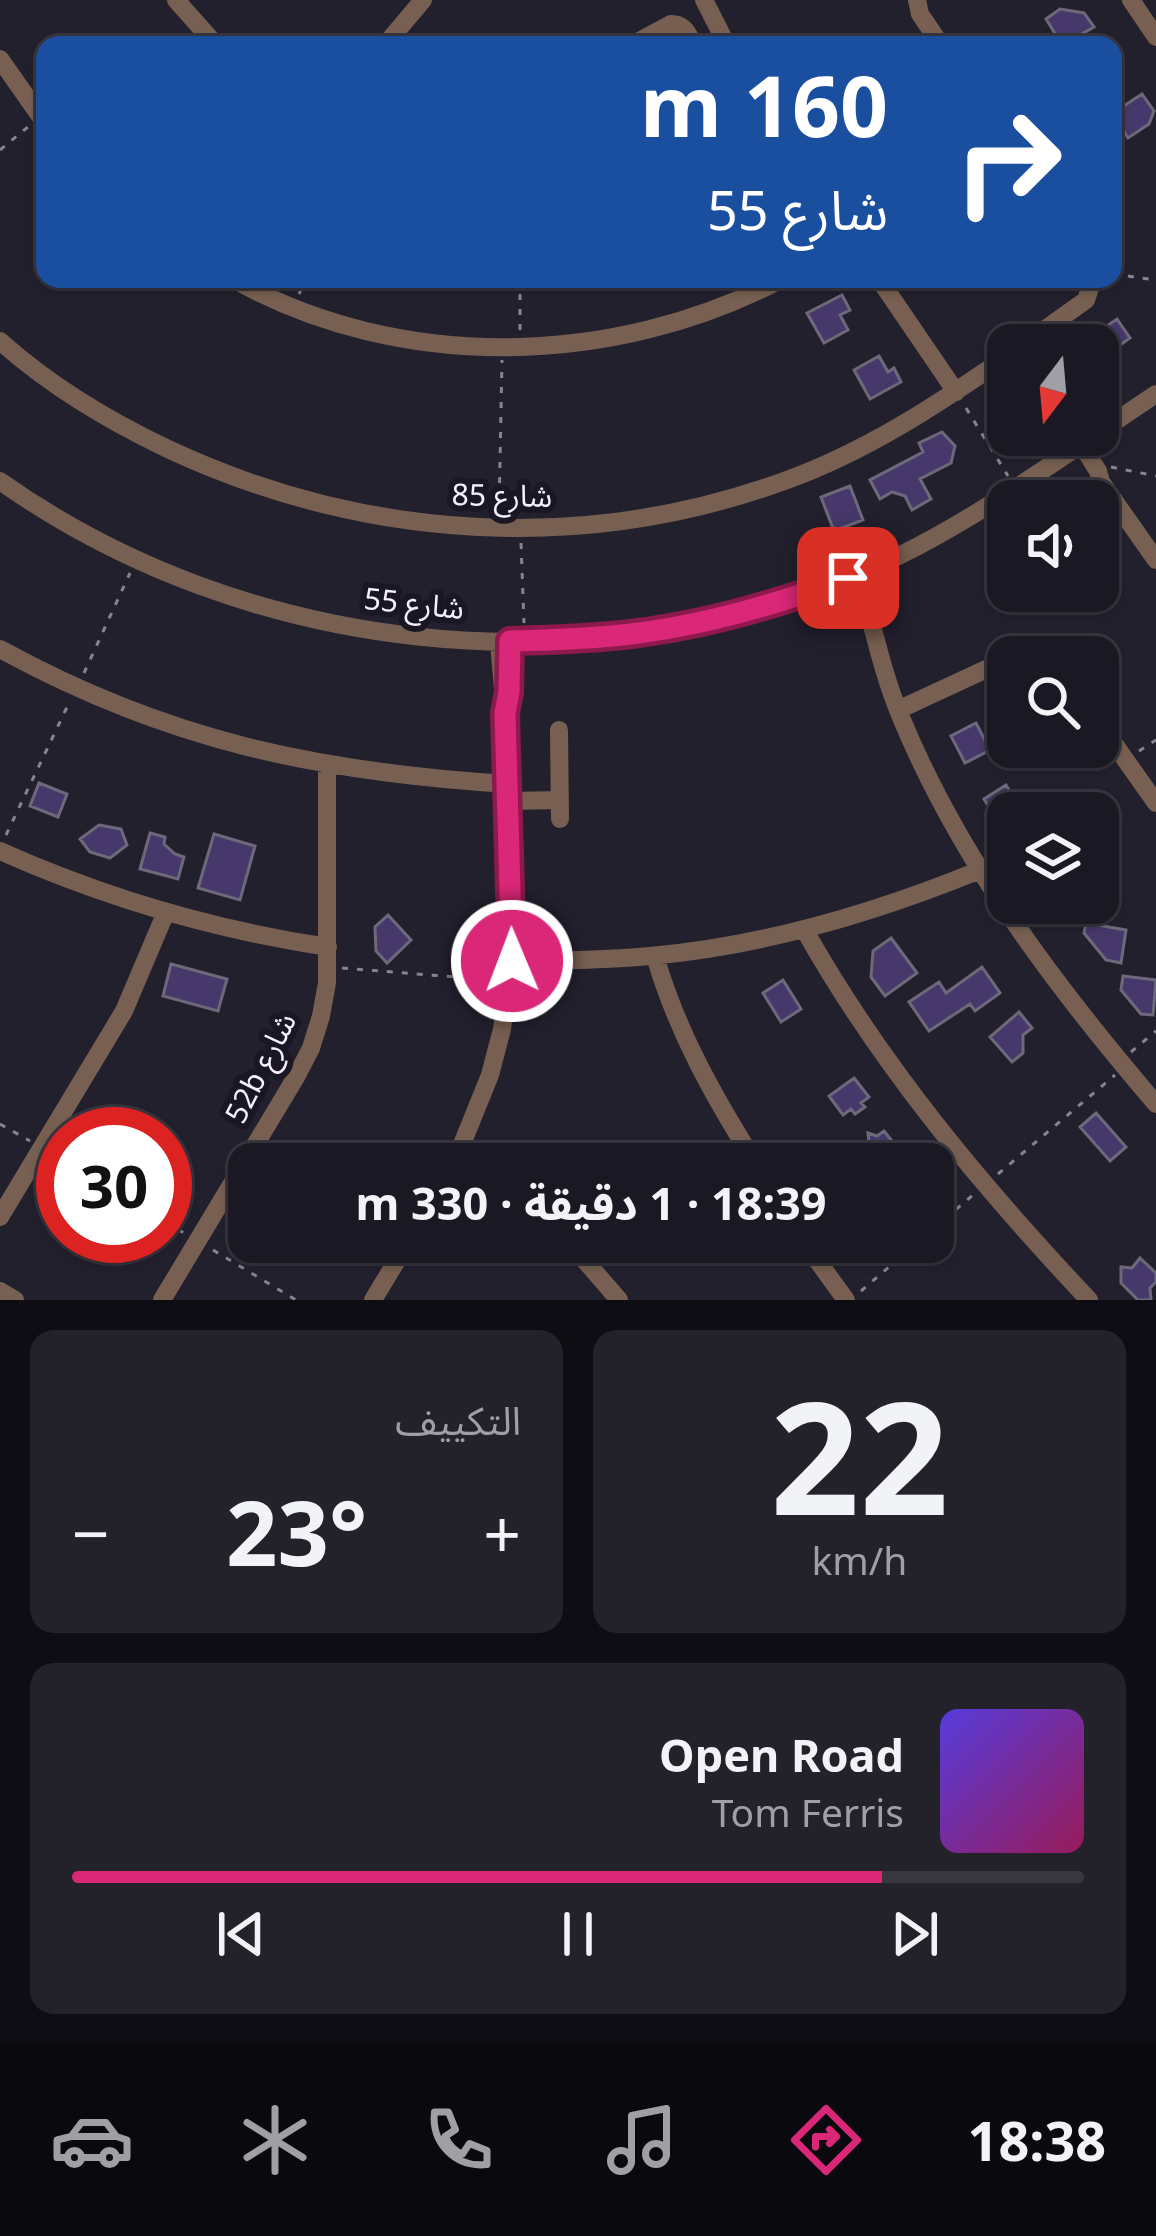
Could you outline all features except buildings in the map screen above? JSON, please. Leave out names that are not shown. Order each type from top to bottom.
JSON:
[{"type":"street","points":[[176,0],[208,36]]},
{"type":"street","points":[[393,36],[423,0]]},
{"type":"street","points":[[704,0],[722,36]]},
{"type":"street","points":[[917,0],[935,36]]},
{"type":"street","points":[[1131,0],[1156,37]]},
{"type":"street","points":[[648,36],[677,24],[689,36]]},
{"type":"street","points":[[0,59],[36,110]]},
{"type":"street","points":[[253,288],[294,307],[405,338],[512,347],[568,344],[662,327],[762,288]]},
{"type":"street","points":[[885,288],[956,392]]},
{"type":"street","points":[[1054,324],[1076,309],[1090,288]]},
{"type":"street","name":"شارع 85","points":[[0,341],[70,394],[135,433],[245,481],[328,507],[392,520],[498,529],[630,520],[737,497],[839,459],[987,371]]},
{"type":"street","name":"شارع 55","points":[[1119,419],[1156,394]]},
{"type":"street","name":"شارع 55","points":[[1028,480],[1063,456]]},
{"type":"street","points":[[1092,456],[1097,472],[1156,560]]},
{"type":"street","name":"شارع 55","points":[[0,482],[80,532],[194,585],[314,620],[417,637],[511,641],[633,634],[744,612],[853,576],[943,533],[987,506]]},
{"type":"street","points":[[853,576],[898,710],[922,765],[980,870],[1034,950],[1156,1104]]},
{"type":"street","points":[[463,1143],[490,1076],[512,961],[505,713],[511,641]]},
{"type":"street","points":[[0,649],[77,688],[174,727],[242,747],[327,766],[508,792],[560,810],[560,730]]},
{"type":"street","points":[[898,710],[987,668]]},
{"type":"street","points":[[1119,751],[1156,803]]},
{"type":"street","name":"52b شارع","points":[[162,1300],[296,1077],[321,1016],[328,957],[327,766]]},
{"type":"street","points":[[1,853],[166,912],[328,957]]},
{"type":"street","points":[[512,961],[655,956],[803,928],[892,904],[980,870]]},
{"type":"street","points":[[0,1217],[124,1011],[166,912]]},
{"type":"street","points":[[803,928],[894,1071],[984,1186],[1089,1300]]},
{"type":"street","points":[[655,956],[688,1047],[744,1143]]},
{"type":"street","points":[[374,1300],[396,1263]]},
{"type":"street","points":[[587,1263],[619,1300]]},
{"type":"street","points":[[821,1263],[848,1300]]},
{"type":"street","points":[[0,1292],[15,1300]]},
{"type":"path","points":[[0,150],[36,125]]},
{"type":"path","points":[[1122,275],[1156,280]]},
{"type":"path","points":[[498,529],[519,288]]},
{"type":"path","points":[[956,392],[1011,480]]},
{"type":"path","points":[[1097,472],[1156,476]]},
{"type":"path","points":[[511,641],[521,529]]},
{"type":"path","points":[[1,853],[136,560]]},
{"type":"path","points":[[1132,769],[1144,760],[1139,752],[1156,740]]},
{"type":"path","points":[[328,957],[510,981]]},
{"type":"path","points":[[954,1211],[1156,1031]]},
{"type":"path","points":[[192,1238],[296,1300]]},
{"type":"path","points":[[848,1300],[893,1263]]},
{"type":"route","points":[[512,961],[505,713],[510,641],[633,634],[689,625],[848,578]]}]
